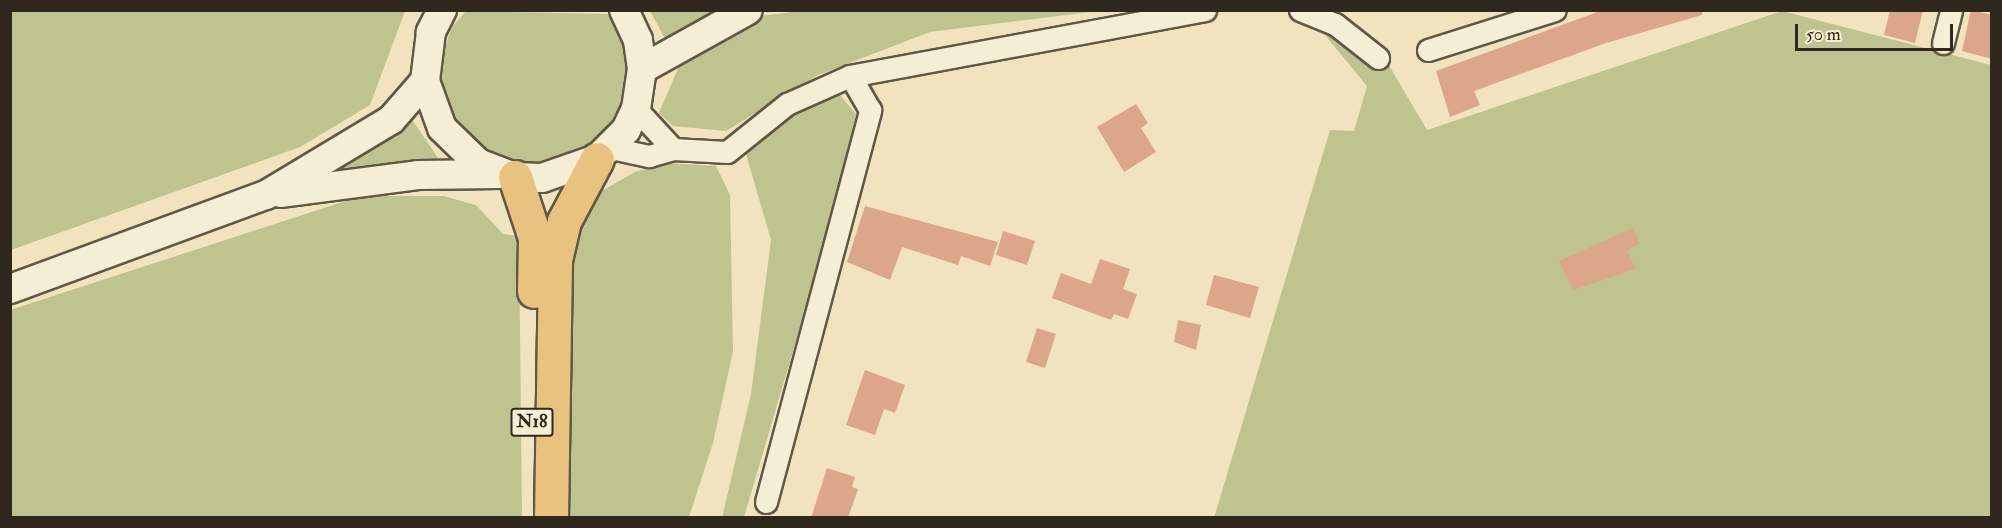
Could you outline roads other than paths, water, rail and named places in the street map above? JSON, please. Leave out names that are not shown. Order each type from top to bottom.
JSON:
[{"type":"highway","name":"N18","points":[[551,518],[555,260],[564,221],[604,154]]},
{"type":"highway","name":"N18","points":[[508,175],[535,238],[532,518]]},
{"type":"main road","points":[[442,10],[431,32],[425,81],[438,121],[458,148],[508,175]]},
{"type":"main road","points":[[266,195],[418,175],[551,176],[604,154],[636,109],[642,69],[638,40],[624,10]]},
{"type":"main road","points":[[642,69],[748,10]]},
{"type":"main road","points":[[10,289],[266,195],[390,120],[425,81]]},
{"type":"street","points":[[604,154],[655,156],[673,149],[727,152],[787,104],[850,76],[1205,10]]},
{"type":"street","points":[[1300,10],[1335,24],[1378,58]]},
{"type":"street","points":[[1428,51],[1555,10]]},
{"type":"street","points":[[1943,43],[1951,10]]},
{"type":"street","points":[[766,502],[870,110],[850,76]]},
{"type":"street","points":[[636,109],[673,149]]}]
